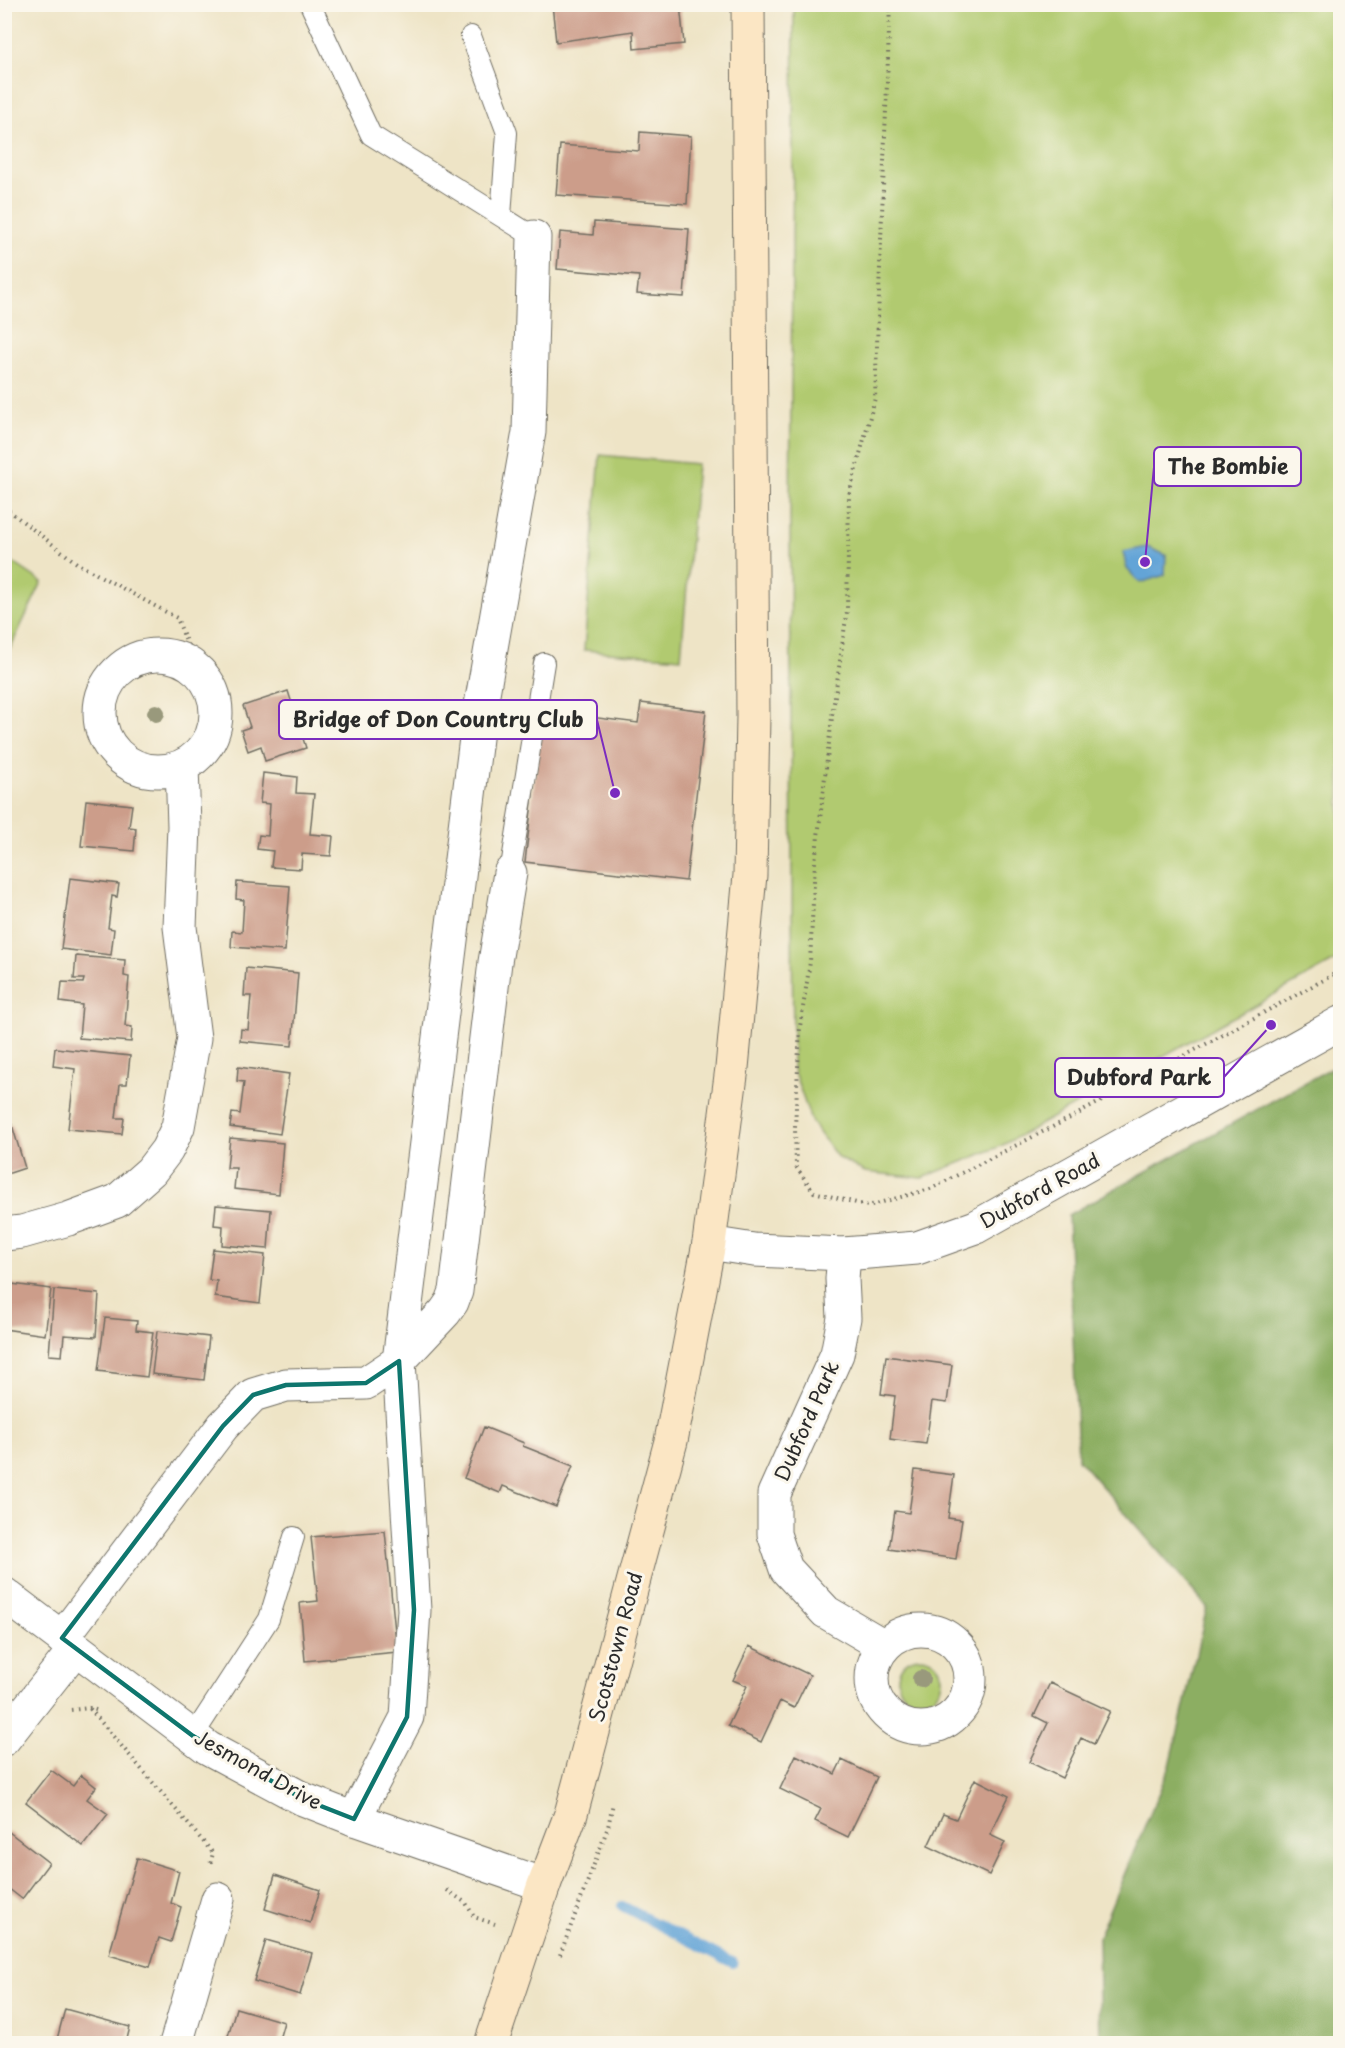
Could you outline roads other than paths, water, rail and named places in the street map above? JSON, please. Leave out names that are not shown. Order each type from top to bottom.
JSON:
[{"type":"main road","name":"Scotstown Road","points":[[491,2043],[544,1885],[571,1814],[668,1452],[709,1243],[736,1033],[750,875],[753,716],[748,4]]},
{"type":"street","points":[[354,1819],[407,1717],[414,1611],[399,1361],[478,722],[529,432],[534,237]]},
{"type":"street","points":[[157,655],[177,659],[194,668],[207,683],[215,701],[215,721],[210,740],[198,756],[182,766],[162,772],[141,770],[123,760],[109,745],[101,726],[100,706],[106,686],[119,670],[136,659],[157,655]]},
{"type":"street","points":[[4,1234],[22,1232],[68,1219],[117,1201],[151,1171],[167,1150],[178,1127],[194,1038],[180,927],[184,826],[182,766]]},
{"type":"street","points":[[4,1739],[223,1426],[252,1395],[286,1385],[366,1383],[399,1361],[452,1302],[456,1291],[495,962],[510,873]]},
{"type":"street","name":"Dubford Road","points":[[709,1243],[754,1250],[844,1254],[917,1248],[976,1227],[1341,1023]]},
{"type":"street","name":"Dubford Park","points":[[844,1254],[842,1279],[844,1318],[837,1354],[774,1494],[774,1534],[786,1569],[826,1612],[884,1646]]},
{"type":"street","name":"Jesmond Drive","points":[[4,1594],[208,1748],[303,1799],[544,1885]]},
{"type":"street","points":[[176,2043],[218,1899]]},
{"type":"lane","points":[[310,4],[371,135],[534,237]]},
{"type":"lane","points":[[471,36],[507,133],[501,216]]},
{"type":"lane","points":[[510,873],[544,663]]},
{"type":"lane","points":[[193,1736],[269,1619],[294,1537]]},
{"type":"water","points":[[1147,547],[1166,555],[1165,575],[1140,583],[1127,569],[1123,552]]},
{"type":"waterway","points":[[622,1906],[733,1963]]},
{"type":"place","name":"The Bombie","points":[[1145,562]]},
{"type":"place","name":"Bridge of Don Country Club","points":[[615,793]]},
{"type":"place","name":"Dubford Park","points":[[1271,1025]]}]
